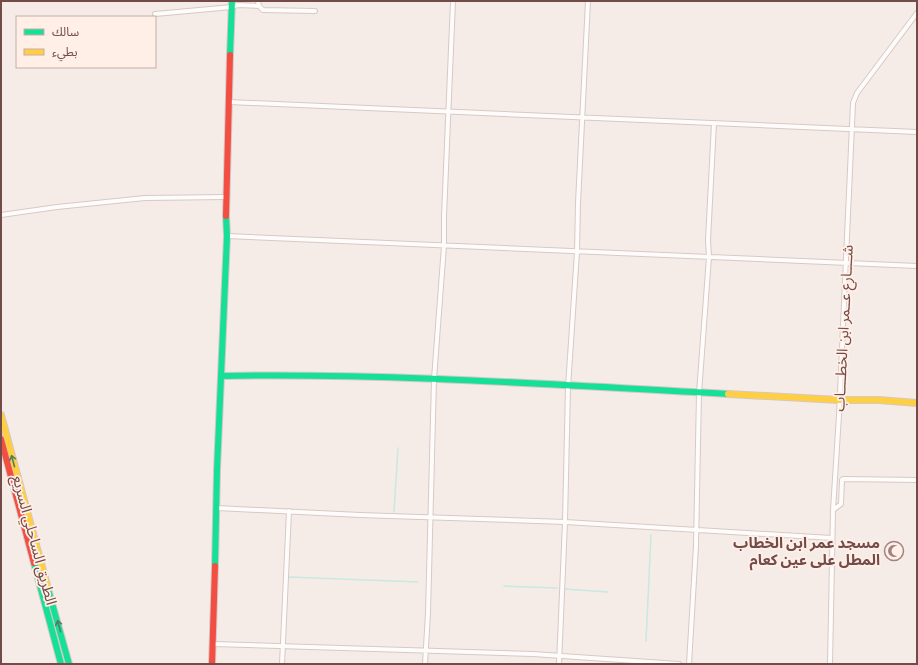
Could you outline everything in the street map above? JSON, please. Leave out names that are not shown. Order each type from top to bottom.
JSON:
[{"type":"main road","points":[[212,664],[227,236],[226,197],[232,4]]},
{"type":"main road","points":[[221,376],[287,375],[434,379],[917,403]]},
{"type":"main road","name":"الطريق الساحلي السريع","points":[[1,415],[69,664]]},
{"type":"main road","name":"الطريق الساحلي السريع","points":[[1,439],[62,664]]},
{"type":"street","points":[[425,664],[428,613],[434,379],[444,246],[453,1]]},
{"type":"street","points":[[559,664],[565,522],[568,386],[577,252],[588,1]]},
{"type":"street","points":[[155,14],[232,4],[238,5],[259,3],[263,10],[315,11]]},
{"type":"street","name":"شــــارع عــمر ابن الخطــــاب","points":[[830,664],[833,510],[854,103],[857,93],[917,13]]},
{"type":"street","points":[[229,102],[917,132]]},
{"type":"street","points":[[689,664],[696,530],[700,393],[709,257],[708,240],[714,123]]},
{"type":"street","points":[[1,215],[57,207],[145,198],[226,197]]},
{"type":"street","points":[[227,236],[917,266]]},
{"type":"street","points":[[833,510],[841,505],[843,479],[917,480]]},
{"type":"street","points":[[217,508],[430,518],[565,522],[832,538]]},
{"type":"street","points":[[282,664],[289,511]]},
{"type":"street","points":[[213,644],[533,654],[679,664]]},
{"type":"waterway","points":[[394,512],[398,448]]},
{"type":"waterway","points":[[646,641],[651,535]]},
{"type":"waterway","points":[[289,577],[418,582]]},
{"type":"waterway","points":[[504,586],[557,588]]},
{"type":"waterway","points":[[564,589],[608,592]]},
{"type":"traffic: fast","points":[[230,55],[232,1]]},
{"type":"traffic: fast","points":[[215,566],[217,470],[227,236],[226,216]]},
{"type":"traffic: fast","points":[[221,376],[348,376],[411,378],[728,394]]},
{"type":"traffic: fast","points":[[34,563],[61,664]]},
{"type":"traffic: fast","points":[[48,589],[69,664]]},
{"type":"traffic: slow","points":[[728,394],[917,403]]},
{"type":"traffic: slow","points":[[1,415],[48,589]]},
{"type":"traffic: jam","points":[[226,216],[230,55]]},
{"type":"traffic: jam","points":[[1,439],[34,563]]},
{"type":"traffic: jam","points":[[212,664],[215,566]]},
{"type":"place","name":"مسجد عمر ابن الخطاب المطل على عين كعام","points":[[894,551]]}]
